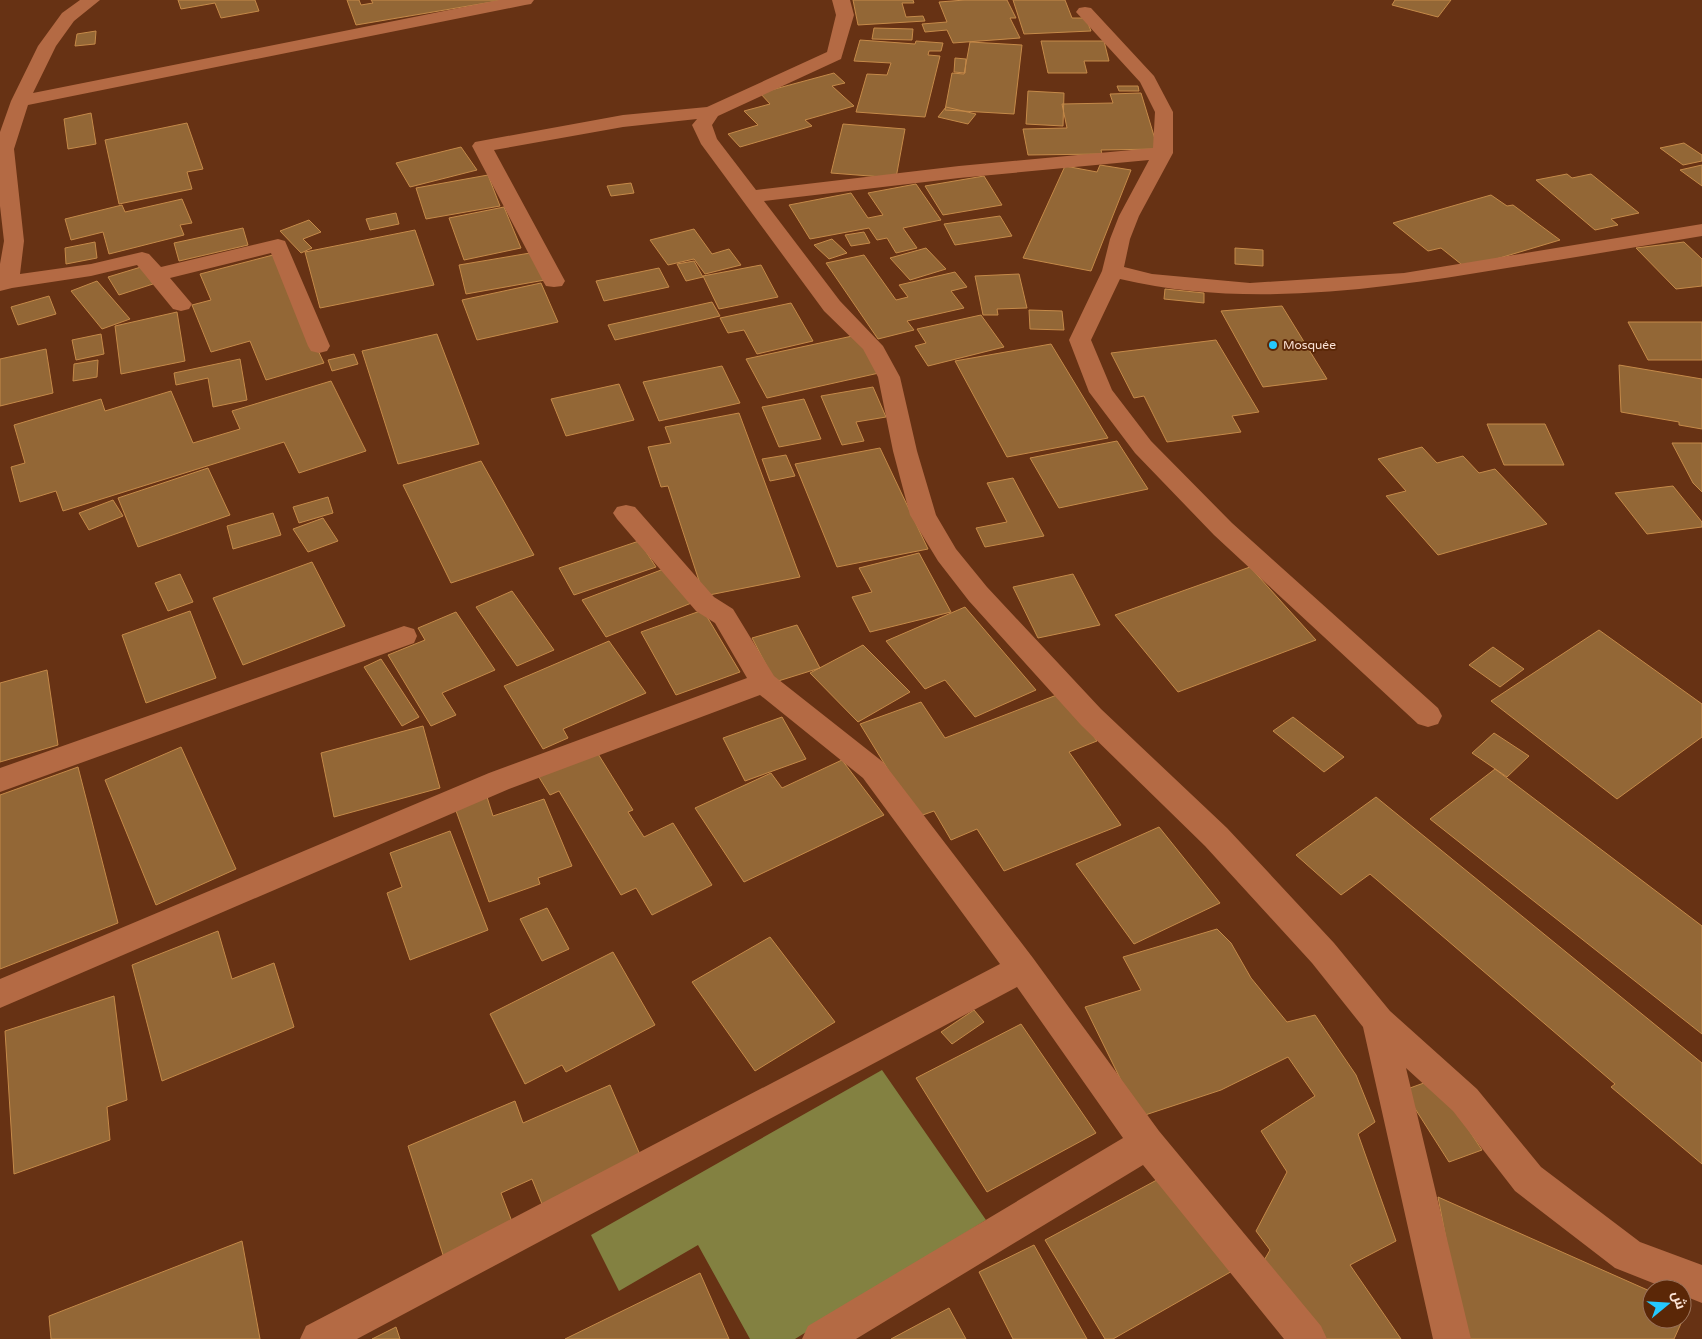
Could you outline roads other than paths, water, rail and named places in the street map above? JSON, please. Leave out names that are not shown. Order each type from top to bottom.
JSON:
[{"type":"street","points":[[91,0],[68,17],[47,46],[20,100],[4,150],[14,241],[4,283],[91,270],[142,258],[181,304]]},
{"type":"street","points":[[20,100],[525,0]]},
{"type":"street","points":[[554,281],[482,146],[624,121],[711,112],[835,55],[845,15],[841,0]]},
{"type":"street","points":[[1085,12],[1148,80],[1164,112],[1163,153],[1129,216],[1120,239],[1113,272],[1080,340],[1101,392],[1144,447],[1223,529],[1428,716]]},
{"type":"street","points":[[711,112],[702,125],[708,140],[832,306],[872,346],[889,376],[905,451],[923,515],[947,555],[978,594],[1091,717],[1222,844],[1323,954],[1378,1021],[1465,1100],[1528,1179],[1628,1255],[1702,1284]]},
{"type":"street","points":[[750,197],[959,172],[1163,153]]},
{"type":"street","points":[[1113,272],[1152,280],[1250,289],[1404,279],[1700,233]]},
{"type":"street","points":[[156,275],[278,245],[319,346]]},
{"type":"street","points":[[626,513],[705,604],[724,616],[764,683],[873,770],[1022,968],[1147,1143],[1308,1339]]},
{"type":"street","points":[[0,780],[404,636]]},
{"type":"street","points":[[0,994],[498,781],[764,683]]},
{"type":"street","points":[[319,1339],[1022,968]]},
{"type":"street","points":[[1378,1021],[1452,1339]]},
{"type":"street","points":[[822,1339],[1147,1143]]},
{"type":"place","name":"Mosquée","points":[[1273,345]]}]
